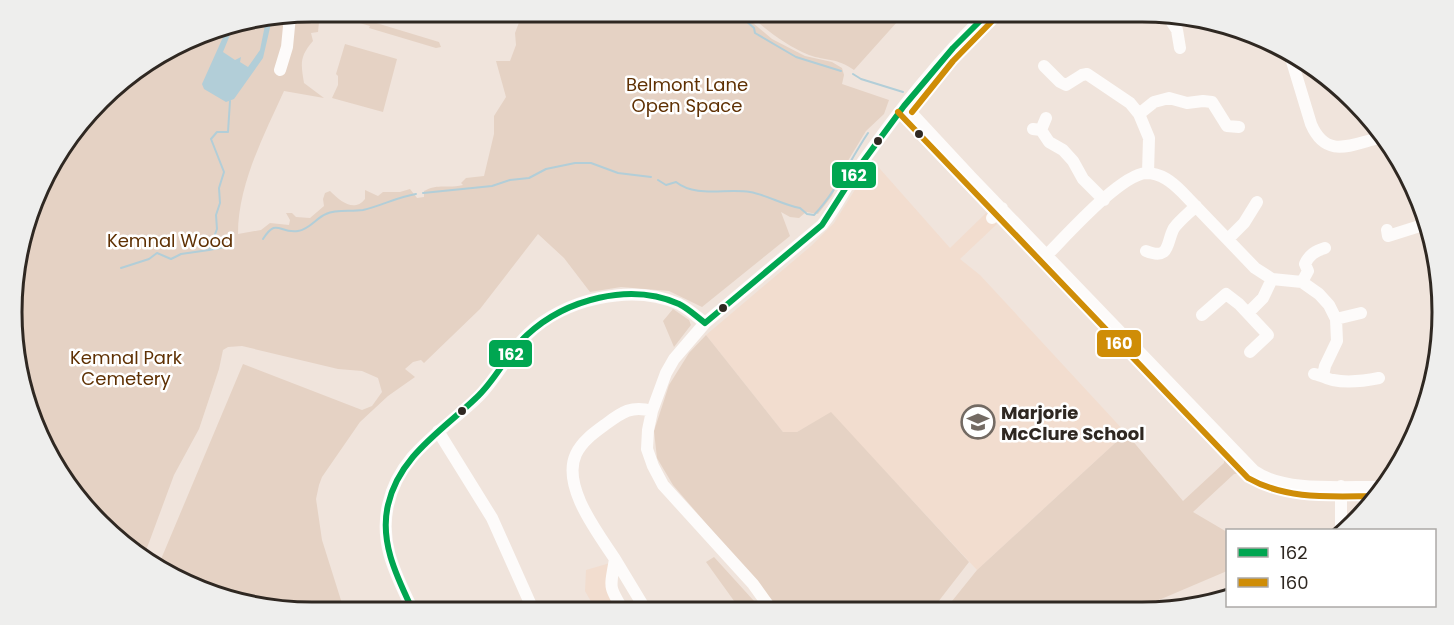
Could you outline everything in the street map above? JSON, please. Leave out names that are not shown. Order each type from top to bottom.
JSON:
[{"type":"street","points":[[766,602],[753,584],[663,485],[647,448],[652,411],[666,373],[689,340],[705,323],[822,225],[834,211],[856,171],[905,106],[946,55],[979,22]]},
{"type":"street","points":[[280,70],[287,46],[289,24]]},
{"type":"street","points":[[1173,24],[1177,30],[1180,48]]},
{"type":"street","points":[[1293,65],[1311,124],[1315,134],[1323,142],[1332,147],[1342,147],[1374,139]]},
{"type":"street","points":[[1044,66],[1059,82],[1066,85],[1082,75],[1094,78],[1130,102],[1139,114],[1149,138],[1148,173]]},
{"type":"street","points":[[1139,114],[1154,102],[1169,98],[1187,103],[1212,102],[1227,126],[1239,127]]},
{"type":"street","points":[[905,106],[1254,471],[1269,480],[1285,484],[1374,487]]},
{"type":"street","points":[[1040,126],[1049,142],[1063,150],[1073,161],[1083,179],[1104,200]]},
{"type":"street","points":[[1047,255],[1120,184],[1148,173],[1158,175],[1171,181],[1255,268],[1272,279],[1302,282],[1319,294],[1329,305],[1336,319],[1337,341],[1319,375],[1331,380],[1363,381],[1379,378]]},
{"type":"street","points":[[1228,239],[1255,217],[1257,202]]},
{"type":"street","points":[[1146,251],[1156,255],[1163,253],[1175,226],[1196,206]]},
{"type":"street","points":[[992,218],[1002,208]]},
{"type":"street","points":[[1388,236],[1418,226]]},
{"type":"street","points":[[1302,282],[1308,272],[1305,264],[1308,258],[1316,251],[1325,248]]},
{"type":"street","points":[[1248,313],[1263,298],[1272,279]]},
{"type":"street","points":[[409,602],[389,558],[385,530],[391,493],[401,472],[418,449],[480,395],[533,328],[578,304],[608,296],[632,294],[654,296],[680,305],[705,323]]},
{"type":"street","points":[[1202,315],[1226,294],[1268,335],[1250,352]]},
{"type":"street","points":[[1336,319],[1361,313]]},
{"type":"street","points":[[641,602],[581,501],[574,483],[573,462],[583,444],[614,418],[639,407],[652,411]]},
{"type":"street","points":[[438,431],[492,518],[530,602]]},
{"type":"street","points":[[1341,486],[1341,524]]},
{"type":"street","points":[[615,559],[610,585],[618,602]]},
{"type":"shaded area","points":[[873,161],[950,248],[986,213],[997,224],[960,259],[980,275],[1126,433],[977,570],[831,413],[797,432],[783,432],[706,335],[811,246],[834,223]]},
{"type":"shaded area","points":[[610,563],[619,602],[591,602],[585,591],[586,570]]},
{"type":"green space","points":[[319,22],[318,32],[311,33],[313,41],[305,52],[302,66],[304,83],[324,98],[284,91],[247,178],[239,215],[238,234],[261,230],[270,223],[289,225],[290,220],[286,213],[292,213],[296,217],[310,218],[324,206],[325,193],[330,191],[343,202],[356,205],[365,199],[365,190],[378,196],[383,192],[400,192],[410,189],[417,198],[424,197],[424,191],[429,189],[463,185],[461,183],[466,178],[484,176],[494,134],[494,116],[506,97],[496,61],[510,61],[516,45],[515,33],[519,22],[752,22],[772,39],[805,56],[832,62],[842,68],[844,75],[842,84],[889,100],[884,114],[866,131],[846,164],[832,196],[818,214],[806,212],[799,218],[790,217],[781,212],[790,236],[702,307],[669,291],[621,287],[590,292],[564,258],[538,234],[480,309],[424,363],[421,360],[413,362],[405,369],[415,377],[388,396],[360,422],[322,477],[316,499],[322,540],[342,602],[294,602],[237,593],[184,573],[161,560],[243,364],[362,410],[372,406],[382,392],[378,378],[362,371],[338,369],[242,346],[228,347],[223,350],[199,429],[174,475],[146,550],[121,531],[94,504],[71,474],[52,441],[32,388],[25,350],[22,312],[25,275],[32,237],[52,184],[61,167],[82,136],[107,107],[151,71],[184,52],[237,32],[275,25]]},
{"type":"green space","points":[[356,22],[373,22],[439,42],[441,47],[436,48],[369,28],[370,26]]},
{"type":"green space","points":[[758,22],[897,22],[854,70],[843,63],[809,55]]},
{"type":"green space","points":[[345,44],[397,59],[383,112],[332,98],[338,85],[336,74]]},
{"type":"green space","points":[[673,309],[689,320],[691,325],[674,347],[663,321]]},
{"type":"green space","points":[[706,335],[783,432],[797,432],[831,412],[969,562],[938,602],[773,602],[673,485],[657,458],[654,431],[669,385],[689,353]]},
{"type":"green space","points":[[1126,433],[1183,501],[1224,463],[1225,453],[1245,473],[1234,474],[1193,512],[1226,531],[1226,571],[1154,602],[951,602],[977,570]]},
{"type":"green space","points":[[714,557],[755,602],[735,602],[706,562]]},
{"type":"water","points":[[270,26],[263,58],[234,99],[226,102],[204,89],[202,84],[223,37],[230,34],[223,52],[235,60],[241,57],[240,62],[248,67],[260,50],[265,27]]},
{"type":"waterway","points":[[747,22],[754,28],[755,33],[796,57],[841,71]]},
{"type":"waterway","points":[[853,74],[861,79],[903,92]]},
{"type":"waterway","points":[[121,268],[149,259],[157,253],[171,259],[181,254],[209,250],[217,229],[219,188],[224,172],[211,139],[217,132],[228,132],[230,101]]},
{"type":"waterway","points":[[658,180],[666,185],[676,182],[693,190],[750,192],[800,208],[807,214],[814,215],[836,186],[868,133]]},
{"type":"waterway","points":[[423,193],[492,186],[510,180],[529,178],[546,169],[575,163],[591,163],[618,173],[651,177]]},
{"type":"waterway","points":[[263,239],[275,228],[298,231],[330,212],[363,210],[416,194]]},
{"type":"waterway","points":[[209,250],[224,247],[228,243]]},
{"type":"transit line","name":"162","points":[[705,323],[822,225],[859,167],[904,106],[953,48],[979,22]]},
{"type":"transit line","name":"160","points":[[912,112],[953,61],[991,22]]},
{"type":"transit line","name":"160","points":[[898,112],[1248,478],[1279,491],[1295,494],[1366,496]]},
{"type":"transit line","name":"162","points":[[409,602],[396,574],[386,533],[388,505],[394,488],[412,458],[483,391],[527,335],[560,312],[599,298],[620,295],[640,294],[679,304],[705,323]]},
{"type":"place","name":"Marjorie McClure School","points":[[978,422]]},
{"type":"park label","name":"Belmont Lane Open Space","points":[[687,94]]},
{"type":"park label","name":"Kemnal Wood","points":[[170,240]]},
{"type":"park label","name":"Kemnal Park Cemetery","points":[[126,367]]}]
